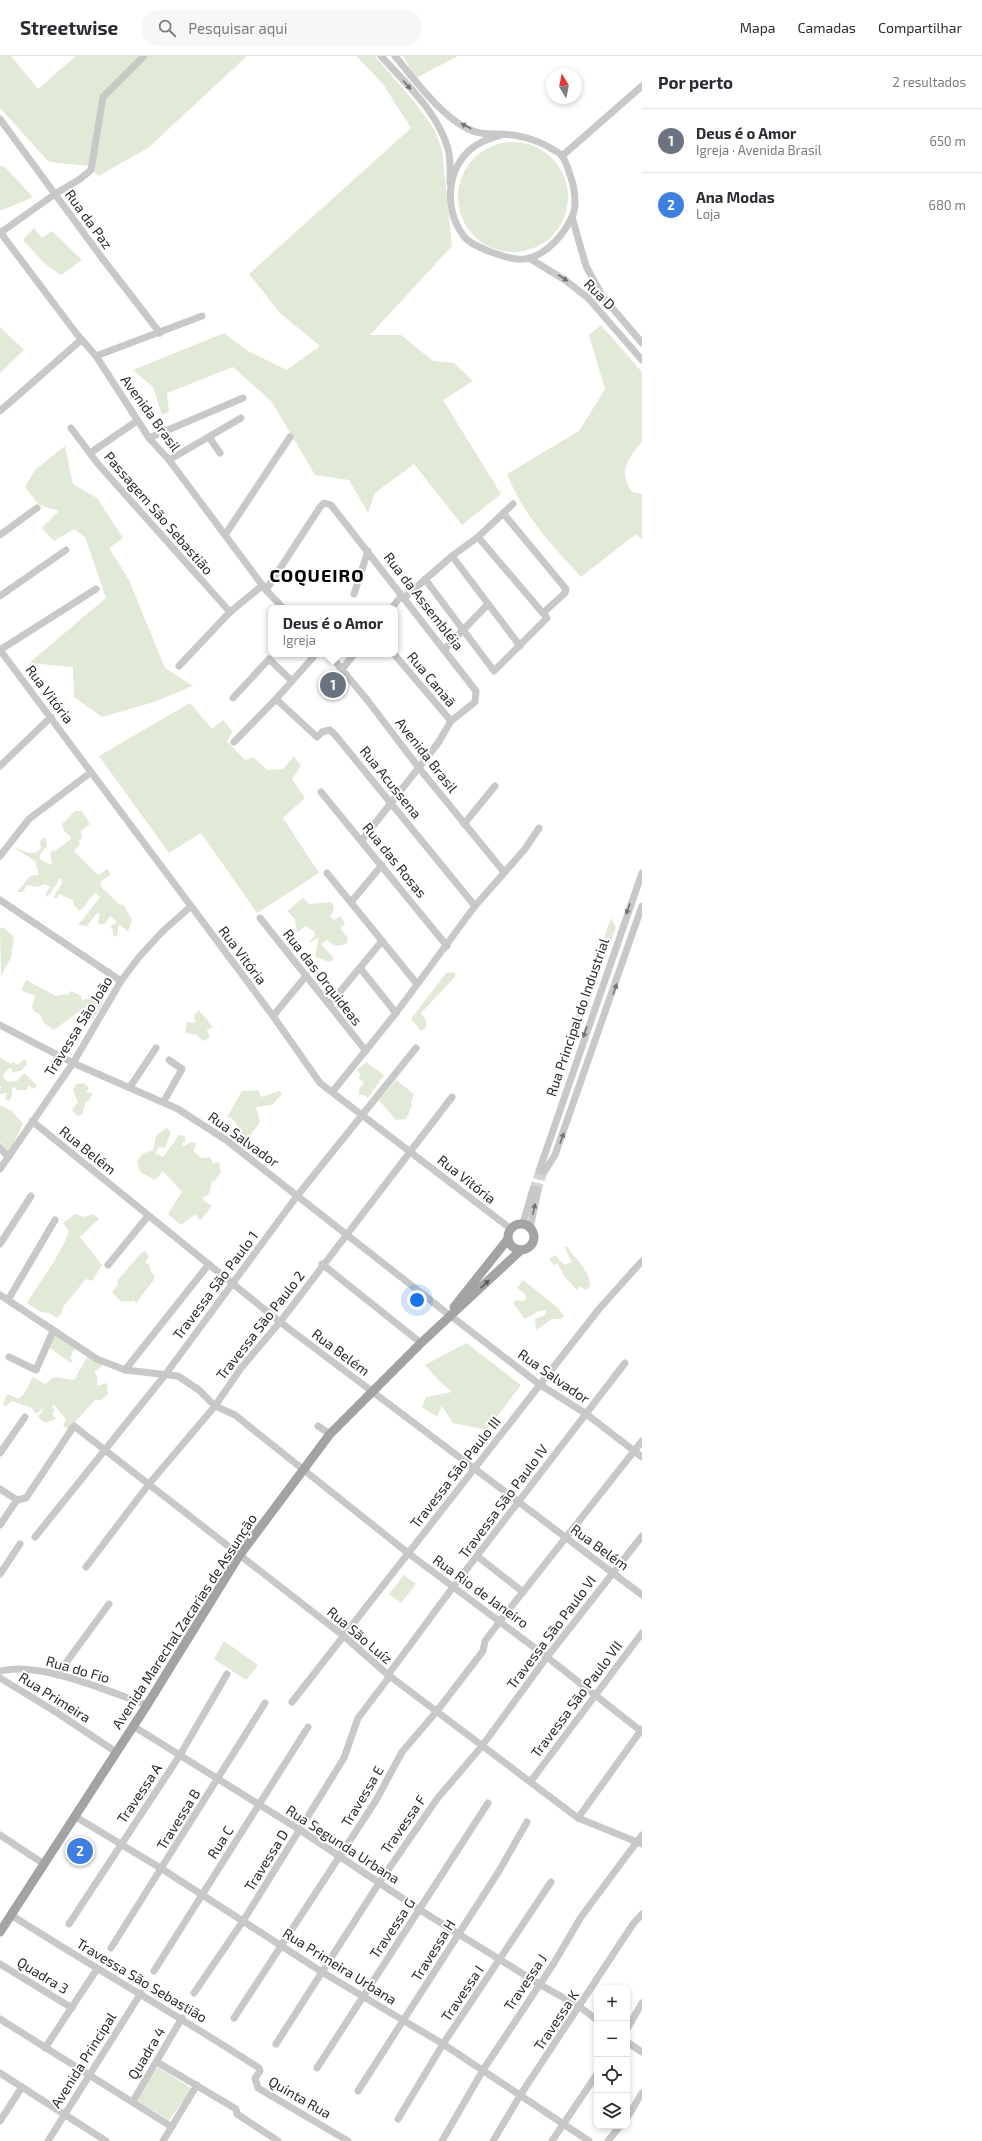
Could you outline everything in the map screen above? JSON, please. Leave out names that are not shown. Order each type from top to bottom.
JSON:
[{"type":"main road","points":[[526,1226],[534,1237],[533,1242],[526,1249],[521,1250],[513,1247],[508,1239],[510,1229],[526,1226]]},
{"type":"main road","name":"Avenida Marechal Zacarias de Assunção","points":[[0,1932],[6,1918],[76,1817],[239,1556],[304,1471],[330,1434],[436,1330],[508,1239]]},
{"type":"main road","name":"Avenida Marechal Zacarias de Assunção","points":[[449,1315],[521,1250]]},
{"type":"street","points":[[0,233],[91,170],[103,97],[144,56]]},
{"type":"street","points":[[381,56],[425,106],[440,127],[449,150],[450,201],[455,221],[463,236],[476,246],[496,254],[512,258],[529,258],[545,250],[559,238],[575,210],[575,193],[562,156],[538,141],[523,136],[479,133],[456,121],[437,106],[395,56]]},
{"type":"street","points":[[562,156],[642,86]]},
{"type":"street","name":"Rua da Paz","points":[[0,118],[55,194],[160,333]]},
{"type":"street","points":[[450,185],[464,155],[480,143],[503,134]]},
{"type":"street","name":"Rua D","points":[[572,217],[586,266],[603,297],[642,342]]},
{"type":"street","name":"Avenida Brasil","points":[[0,233],[81,340],[96,356],[149,438],[169,460],[264,588],[280,605]]},
{"type":"street","name":"Rua D","points":[[529,258],[565,280],[588,298],[642,360]]},
{"type":"street","points":[[96,356],[202,316]]},
{"type":"street","points":[[0,411],[81,340]]},
{"type":"street","points":[[149,438],[243,398]]},
{"type":"street","points":[[169,460],[241,418]]},
{"type":"street","points":[[90,453],[137,421]]},
{"type":"street","name":"Passagem São Sebastião","points":[[71,428],[90,453],[230,612]]},
{"type":"street","points":[[209,437],[220,453]]},
{"type":"street","points":[[224,535],[290,437]]},
{"type":"street","name":"Rua da Assembléia","points":[[264,588],[320,507],[324,503],[331,505],[473,686],[477,696],[475,702],[451,721]]},
{"type":"street","points":[[395,605],[452,556],[478,537],[512,504]]},
{"type":"street","points":[[0,535],[37,508]]},
{"type":"street","points":[[503,513],[566,589],[565,592],[543,613]]},
{"type":"street","points":[[425,579],[461,630],[494,671],[548,618],[478,537]]},
{"type":"street","points":[[0,596],[66,550]]},
{"type":"street","points":[[354,594],[368,551]]},
{"type":"street","points":[[452,556],[520,646]]},
{"type":"street","points":[[0,650],[96,588]]},
{"type":"street","points":[[179,666],[230,612],[264,588]]},
{"type":"street","points":[[445,649],[461,630],[488,604]]},
{"type":"street","name":"Rua Vitória","points":[[0,650],[51,717],[90,773],[273,1016],[320,1083],[333,1091],[510,1229]]},
{"type":"street","points":[[234,742],[276,699],[313,657]]},
{"type":"street","name":"Avenida Brasil","points":[[333,657],[343,668],[419,768],[504,872]]},
{"type":"street","points":[[343,668],[352,657]]},
{"type":"street","name":"Rua Canaã","points":[[397,657],[451,721]]},
{"type":"street","points":[[233,698],[269,659],[292,681]]},
{"type":"street","name":"Rua Acussena","points":[[276,699],[317,737],[322,732],[330,730],[336,736],[475,906]]},
{"type":"street","points":[[0,766],[51,717]]},
{"type":"street","points":[[362,840],[419,768],[445,732],[451,721]]},
{"type":"street","points":[[0,856],[29,819],[90,773]]},
{"type":"street","points":[[464,824],[495,786]]},
{"type":"street","name":"Rua das Rosas","points":[[321,792],[362,840],[447,946]]},
{"type":"street","points":[[333,1091],[396,1013],[447,946],[475,906],[525,848],[539,828]]},
{"type":"street","points":[[351,902],[382,865]]},
{"type":"street","points":[[327,873],[417,984]]},
{"type":"street","name":"Rua Principal do Industrial","points":[[642,873],[543,1153],[541,1171],[555,1155],[639,923],[642,906]]},
{"type":"street","points":[[0,900],[121,981]]},
{"type":"street","name":"Travessa São João","points":[[0,1169],[73,1063],[121,981],[139,957],[163,931],[190,907]]},
{"type":"street","name":"Rua das Orquideas","points":[[260,918],[366,1052]]},
{"type":"street","points":[[329,1005],[382,941]]},
{"type":"street","points":[[360,968],[396,1013]]},
{"type":"street","points":[[273,1016],[306,976]]},
{"type":"street","name":"Rua Salvador","points":[[0,1025],[73,1063],[164,1101],[226,1140],[449,1315],[540,1384],[585,1413],[635,1450],[642,1457]]},
{"type":"street","points":[[130,1087],[156,1048]]},
{"type":"street","name":"Travessa São Paulo 1","points":[[35,1537],[165,1375],[297,1196],[416,1048]]},
{"type":"street","points":[[164,1101],[182,1069],[169,1060]]},
{"type":"street","name":"Travessa São Paulo 2","points":[[86,1567],[149,1484],[215,1406],[241,1368],[280,1322],[322,1264],[411,1152],[452,1097]]},
{"type":"street","name":"Rua Belém","points":[[32,1121],[148,1216],[234,1283],[280,1322],[474,1470],[642,1595]]},
{"type":"street","points":[[0,1148],[8,1157]]},
{"type":"street","points":[[543,1153],[555,1155]]},
{"type":"street","points":[[526,1226],[536,1190]]},
{"type":"street","points":[[0,1244],[31,1196]]},
{"type":"street","points":[[108,1266],[148,1216]]},
{"type":"street","points":[[8,1300],[55,1220]]},
{"type":"street","name":"Travessa São Paulo III","points":[[292,1702],[345,1637],[408,1553],[599,1309],[642,1261]]},
{"type":"street","points":[[126,1370],[209,1264]]},
{"type":"street","points":[[322,1264],[422,1343]]},
{"type":"street","points":[[0,1295],[97,1359],[126,1370],[178,1376],[199,1390],[215,1406]]},
{"type":"street","points":[[9,1357],[36,1370],[53,1331]]},
{"type":"street","name":"Travessa São Paulo IV","points":[[389,1675],[453,1587],[519,1502],[585,1413],[625,1363]]},
{"type":"street","name":"Rua Rio de Janeiro","points":[[215,1406],[235,1415],[408,1553],[500,1621],[642,1731]]},
{"type":"street","points":[[0,1452],[25,1416]]},
{"type":"street","name":"Rua São Luíz","points":[[17,1500],[26,1498],[74,1426],[104,1451],[149,1484],[239,1556],[345,1637],[389,1675],[578,1818],[639,1843]]},
{"type":"street","points":[[318,1426],[330,1434]]},
{"type":"street","name":"Travessa E","points":[[234,2018],[386,1785],[402,1752],[437,1711],[482,1651],[485,1641],[500,1621],[642,1441]]},
{"type":"street","points":[[0,1489],[17,1500],[0,1525]]},
{"type":"street","name":"Travessa São Paulo VI","points":[[482,1746],[547,1657],[642,1536]]},
{"type":"street","points":[[0,1574],[20,1544]]},
{"type":"street","points":[[477,1556],[523,1592]]},
{"type":"street","points":[[58,1675],[109,1604]]},
{"type":"street","name":"Travessa São Paulo VII","points":[[531,1781],[642,1634]]},
{"type":"street","name":"Rua do Fio","points":[[0,1672],[26,1669],[58,1675],[147,1705]]},
{"type":"street","name":"Travessa A","points":[[69,1924],[120,1844],[180,1755],[227,1674]]},
{"type":"street","name":"Travessa D","points":[[194,1993],[243,1921],[300,1830],[344,1758],[358,1718],[389,1675]]},
{"type":"street","name":"Rua Primeira","points":[[0,1678],[56,1712],[116,1752]]},
{"type":"street","name":"Travessa B","points":[[111,1948],[265,1703]]},
{"type":"street","name":"Rua Segunda Urbana","points":[[133,1726],[217,1780],[300,1830],[420,1910],[539,1984],[580,2007],[594,2018]]},
{"type":"street","name":"Rua C","points":[[154,1971],[308,1727]]},
{"type":"street","points":[[578,1818],[642,1731]]},
{"type":"street","name":"Travessa F","points":[[276,2044],[379,1883],[437,1799],[482,1746]]},
{"type":"street","name":"Travessa G","points":[[317,2068],[362,1996],[420,1910],[488,1803]]},
{"type":"street","name":"Rua Primeira Urbana","points":[[76,1817],[162,1868],[243,1921],[282,1944],[322,1972],[443,2044],[521,2094],[589,2141]]},
{"type":"street","name":"Travessa H","points":[[358,2091],[499,1871],[527,1822]]},
{"type":"street","points":[[0,1835],[44,1864]]},
{"type":"street","name":"Travessa J","points":[[442,2141],[483,2070],[581,1917],[639,1843],[642,1835]]},
{"type":"street","name":"Travessa I","points":[[398,2120],[443,2044],[551,1882]]},
{"type":"street","name":"Travessa K","points":[[493,2141],[521,2094],[580,2007],[633,1924],[642,1914]]},
{"type":"street","name":"Travessa São Sebastião","points":[[6,1918],[141,1993],[259,2068]]},
{"type":"street","name":"Quadra 3","points":[[0,1964],[72,2008]]},
{"type":"street","points":[[45,2048],[97,1969]]},
{"type":"street","name":"Avenida Principal","points":[[48,2141],[91,2075],[141,1993]]},
{"type":"street","points":[[630,2024],[642,2003]]},
{"type":"street","name":"Quadra 4","points":[[133,2101],[182,2018]]},
{"type":"street","points":[[0,2019],[133,2101],[172,2127]]},
{"type":"street","points":[[630,2044],[642,2052]]},
{"type":"street","points":[[157,2062],[197,2085],[237,2111],[278,2141]]},
{"type":"street","name":"Quinta Rua","points":[[259,2068],[260,2071],[255,2078],[258,2088],[348,2141]]},
{"type":"street","points":[[0,2073],[106,2141]]},
{"type":"street","points":[[552,2141],[594,2078]]},
{"type":"street","points":[[163,2141],[197,2085]]},
{"type":"street","points":[[0,2121],[22,2088]]},
{"type":"street","points":[[630,2113],[642,2093]]},
{"type":"street","points":[[608,2141],[618,2129]]},
{"type":"street","points":[[264,2141],[268,2134]]},
{"type":"green space","points":[[0,56],[11,56],[38,89],[76,56],[247,56],[148,148],[98,176],[89,166],[49,162],[0,108]]},
{"type":"green space","points":[[356,56],[375,56],[417,105],[434,129],[442,149],[452,246],[370,335],[401,335],[433,361],[454,363],[473,381],[443,400],[501,494],[462,525],[414,464],[375,493],[368,513],[349,480],[315,475],[272,402],[233,367],[167,393],[169,412],[162,415],[153,387],[133,370],[224,333],[248,351],[287,370],[320,346],[281,314],[249,274],[411,128],[383,84]]},
{"type":"green space","points":[[404,56],[458,56],[414,79]]},
{"type":"green space","points":[[513,142],[534,146],[552,158],[564,176],[568,197],[564,218],[552,236],[534,248],[513,252],[492,248],[474,236],[462,218],[458,197],[462,176],[474,158],[492,146]]},
{"type":"green space","points":[[0,166],[5,167],[33,197],[0,211]]},
{"type":"green space","points":[[34,228],[42,238],[52,231],[82,260],[61,275],[46,265],[23,240]]},
{"type":"green space","points":[[601,325],[642,372],[642,442],[632,454],[625,471],[628,485],[632,492],[642,494],[642,540],[636,534],[581,577],[539,529],[521,503],[507,474],[579,431],[605,389],[589,335]]},
{"type":"green space","points":[[0,327],[24,350],[0,373]]},
{"type":"green space","points":[[65,446],[73,484],[97,498],[123,538],[109,548],[129,580],[165,668],[193,686],[154,702],[102,717],[74,697],[73,667],[29,663],[106,598],[85,537],[74,529],[54,541],[42,528],[59,511],[39,505],[25,487],[35,470]]},
{"type":"green space","points":[[190,703],[212,729],[223,720],[233,732],[227,741],[245,760],[253,757],[267,770],[283,769],[294,756],[301,766],[292,779],[305,798],[283,818],[319,873],[257,913],[201,833],[169,853],[99,756]]},
{"type":"green space","points":[[75,811],[82,811],[90,824],[81,831],[82,839],[79,840],[80,844],[74,851],[98,875],[107,869],[111,874],[100,882],[102,888],[120,905],[122,904],[125,907],[132,920],[128,932],[120,925],[118,926],[117,937],[113,935],[113,930],[110,927],[117,922],[110,916],[106,923],[99,925],[98,921],[100,915],[97,913],[87,926],[78,925],[100,897],[96,893],[91,896],[79,911],[74,905],[73,900],[59,894],[57,898],[53,898],[62,883],[61,879],[59,879],[47,897],[45,894],[50,887],[45,884],[38,887],[27,885],[23,892],[17,892],[30,876],[39,875],[35,861],[13,847],[32,853],[41,848],[40,841],[44,837],[46,839],[47,846],[40,854],[40,859],[52,864],[50,852],[56,850],[71,839],[70,836],[64,831],[62,824]]},
{"type":"green space","points":[[303,898],[309,904],[332,902],[334,909],[330,916],[334,920],[341,916],[345,924],[340,928],[348,938],[347,943],[336,946],[327,940],[321,944],[334,958],[330,962],[315,957],[318,941],[317,938],[310,943],[315,936],[314,931],[305,926],[297,933],[295,919],[287,911]]},
{"type":"green space","points":[[611,918],[616,927],[582,1023],[571,1027]]},
{"type":"green space","points":[[3,927],[14,937],[11,958],[1,976],[0,929]]},
{"type":"green space","points":[[454,972],[456,976],[421,1013],[426,1020],[426,1028],[421,1031],[411,1019],[446,973]]},
{"type":"green space","points":[[26,980],[56,996],[64,994],[67,995],[71,991],[81,996],[82,1000],[93,998],[103,1004],[92,1020],[78,1012],[54,1030],[43,1022],[40,1014],[35,1012],[32,1007],[35,996],[21,990]]},
{"type":"green space","points":[[199,1010],[213,1027],[207,1030],[210,1038],[202,1041],[197,1035],[185,1033],[187,1022],[195,1023],[194,1016]]},
{"type":"green space","points":[[0,1058],[11,1064],[14,1062],[18,1065],[23,1060],[26,1060],[27,1064],[22,1070],[12,1073],[12,1069],[9,1068],[3,1075],[8,1082],[17,1081],[25,1073],[37,1086],[34,1089],[28,1085],[27,1090],[16,1090],[15,1087],[12,1088],[12,1096],[9,1101],[5,1099],[7,1093],[0,1094],[0,1088],[2,1087],[0,1086]]},
{"type":"green space","points":[[366,1062],[384,1075],[368,1098],[364,1095],[359,1095],[359,1089],[364,1083],[358,1078],[361,1075],[357,1070]]},
{"type":"green space","points":[[396,1080],[414,1094],[411,1102],[412,1106],[406,1119],[396,1120],[379,1100]]},
{"type":"green space","points":[[84,1083],[89,1088],[86,1092],[93,1093],[86,1102],[82,1115],[77,1116],[72,1110],[78,1102],[73,1090],[76,1084]]},
{"type":"green space","points":[[258,1090],[261,1097],[280,1091],[282,1094],[272,1105],[256,1107],[260,1122],[249,1137],[241,1139],[236,1122],[227,1117],[242,1091]]},
{"type":"green space","points":[[0,1105],[12,1111],[23,1124],[8,1154],[0,1142]]},
{"type":"green space","points":[[166,1128],[171,1132],[165,1148],[159,1147],[155,1153],[163,1157],[179,1135],[185,1136],[185,1142],[182,1143],[183,1146],[192,1142],[196,1143],[194,1151],[201,1158],[211,1157],[212,1163],[219,1162],[221,1171],[215,1181],[212,1182],[209,1194],[203,1198],[204,1201],[212,1206],[200,1221],[196,1215],[194,1215],[181,1225],[168,1214],[182,1192],[163,1171],[155,1180],[140,1172],[137,1162],[142,1154],[153,1150],[156,1136]]},
{"type":"green space","points":[[75,1214],[85,1217],[93,1214],[99,1219],[80,1237],[102,1265],[92,1281],[86,1279],[63,1307],[62,1313],[57,1318],[49,1313],[41,1312],[27,1303],[65,1242],[69,1232],[63,1223]]},
{"type":"green space","points":[[564,1247],[567,1247],[588,1275],[590,1286],[586,1290],[579,1286],[577,1290],[565,1277],[557,1263],[554,1265],[549,1259],[555,1255],[564,1265],[572,1262]]},
{"type":"green space","points":[[146,1251],[149,1257],[145,1262],[150,1266],[151,1272],[155,1276],[153,1281],[136,1303],[133,1300],[131,1302],[121,1302],[112,1292],[118,1285],[117,1281],[142,1252]]},
{"type":"green space","points":[[523,1280],[558,1308],[564,1316],[561,1319],[552,1319],[536,1330],[535,1319],[545,1315],[546,1310],[539,1311],[525,1319],[513,1303],[516,1300],[523,1301],[526,1299],[525,1294],[517,1288]]},
{"type":"green space","points":[[54,1333],[75,1348],[70,1358],[73,1361],[71,1363],[48,1347]]},
{"type":"green space","points":[[466,1343],[521,1385],[487,1430],[453,1423],[442,1406],[437,1417],[422,1407],[426,1397],[452,1392],[438,1380],[425,1365]]},
{"type":"green space","points":[[87,1357],[103,1364],[103,1366],[94,1372],[97,1376],[97,1386],[107,1383],[108,1394],[101,1400],[95,1400],[68,1430],[63,1425],[66,1419],[54,1405],[52,1405],[55,1410],[52,1413],[56,1419],[45,1423],[38,1417],[45,1407],[36,1414],[32,1408],[12,1401],[6,1406],[3,1405],[7,1394],[18,1399],[24,1394],[33,1377],[45,1384],[54,1377],[74,1380]]},
{"type":"green space","points":[[404,1575],[416,1584],[401,1603],[389,1594]]},
{"type":"green space","points":[[224,1641],[258,1665],[246,1680],[214,1659]]},
{"type":"green space","points":[[158,2067],[192,2089],[169,2120],[136,2100]]},
{"type":"tunnel","points":[[533,1189],[539,1171]]},
{"type":"tunnel","points":[[538,1190],[544,1172]]},
{"type":"place","name":"Deus é o Amor","points":[[333,685]]},
{"type":"place","name":"Ana Modas","points":[[80,1851]]},
{"type":"district","name":"COQUEIRO","points":[[317,575]]}]
